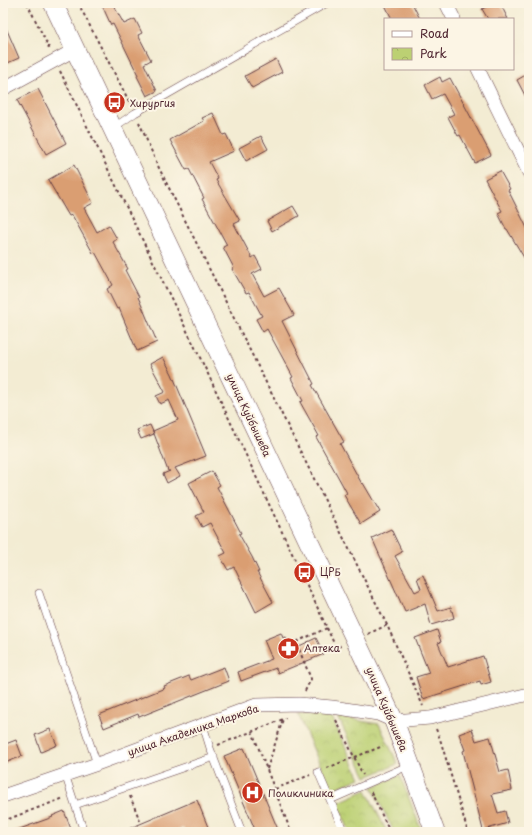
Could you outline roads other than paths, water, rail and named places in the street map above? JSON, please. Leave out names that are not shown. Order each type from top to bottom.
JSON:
[{"type":"street","name":"улица Куйбышева","points":[[53,3],[394,721],[435,832]]},
{"type":"street","points":[[446,3],[454,18]]},
{"type":"street","points":[[3,89],[76,49]]},
{"type":"street","points":[[478,70],[529,173]]},
{"type":"street","name":"улица Академика Маркова","points":[[3,796],[97,764],[256,705],[299,704],[332,707],[378,714],[394,721],[430,718],[529,694]]},
{"type":"lane","points":[[113,128],[135,113],[326,3]]},
{"type":"lane","points":[[39,593],[97,764]]},
{"type":"lane","points":[[203,725],[210,748],[242,832]]},
{"type":"lane","points":[[75,805],[214,757]]},
{"type":"lane","points":[[330,800],[410,765]]},
{"type":"lane","points":[[318,772],[344,832]]},
{"type":"lane","points":[[64,774],[84,832]]},
{"type":"place","name":"Хирургия","points":[[115,103]]},
{"type":"place","name":"ЦРБ","points":[[305,572]]},
{"type":"place","name":"Аптека","points":[[288,648]]},
{"type":"place","name":"Поликлиника","points":[[253,793]]}]
